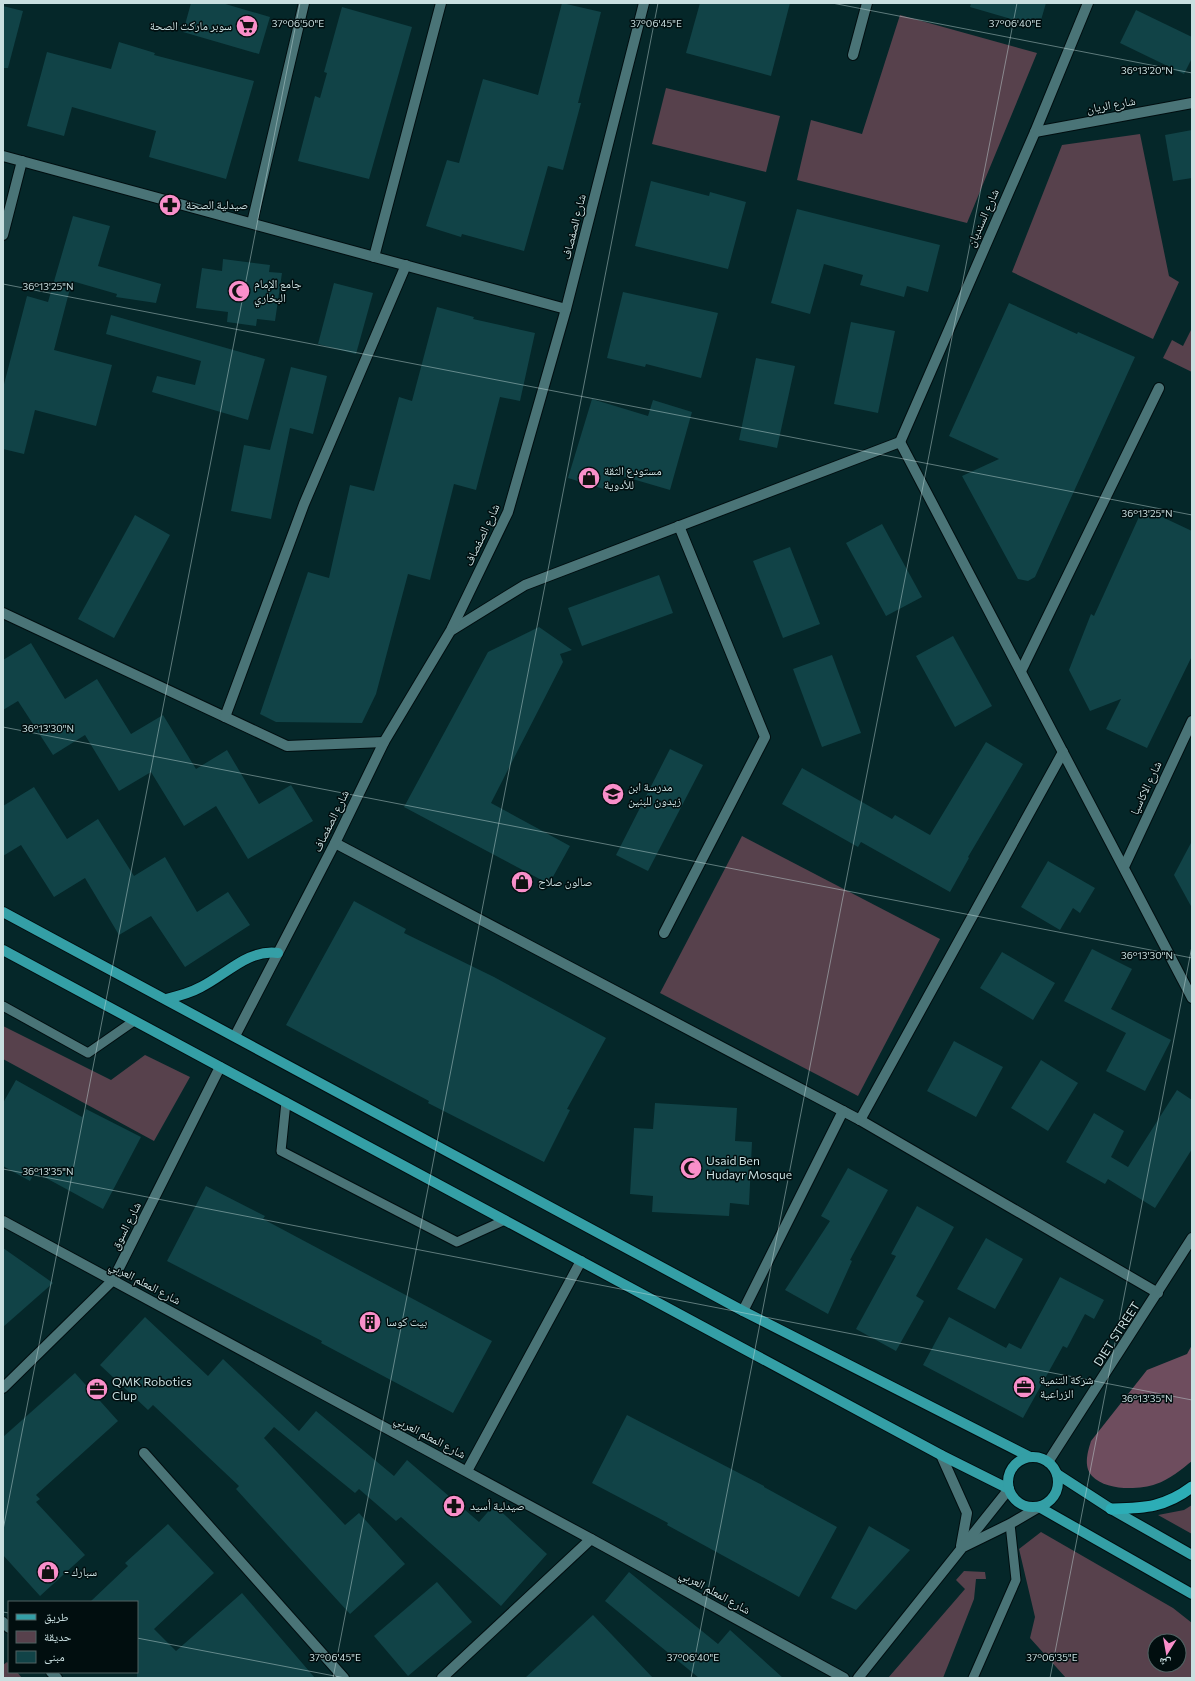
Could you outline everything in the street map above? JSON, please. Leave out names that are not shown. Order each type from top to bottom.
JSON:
[{"type":"highway","points":[[1111,1509],[1150,1507],[1178,1497],[1192,1487]]},
{"type":"main road","points":[[3,912],[236,1036],[743,1311],[1030,1457],[1048,1462],[1057,1474],[1111,1509],[1192,1555]]},
{"type":"main road","points":[[3,950],[941,1455],[1009,1489]]},
{"type":"main road","points":[[166,999],[191,992],[252,955],[269,952],[278,953]]},
{"type":"main road","points":[[1030,1457],[1015,1465],[1010,1472],[1008,1480],[1009,1489],[1012,1496],[1024,1506],[1039,1507],[1047,1504],[1053,1498],[1057,1490],[1057,1474]]},
{"type":"main road","points":[[1039,1507],[1192,1594]]},
{"type":"street","points":[[252,223],[304,3]]},
{"type":"street","points":[[374,257],[441,3]]},
{"type":"street","name":"شارع الصفصاف","points":[[236,1036],[335,843],[384,742],[451,630],[508,512],[566,309],[644,3]]},
{"type":"street","points":[[852,55],[867,3]]},
{"type":"street","name":"شارع السنديان","points":[[900,442],[1035,132],[1088,3]]},
{"type":"street","name":"شارع الريان","points":[[1035,132],[1192,103]]},
{"type":"street","points":[[3,156],[566,309]]},
{"type":"street","points":[[3,235],[22,161]]},
{"type":"street","points":[[225,717],[304,504],[406,265]]},
{"type":"street","points":[[1021,671],[1158,388]]},
{"type":"street","points":[[451,630],[525,585],[900,442],[1192,998]]},
{"type":"street","points":[[664,932],[765,737],[679,526]]},
{"type":"street","points":[[3,613],[287,746],[384,742]]},
{"type":"street","name":"شارع الاكاسيا","points":[[1124,867],[1192,721]]},
{"type":"street","points":[[860,1120],[1063,752]]},
{"type":"street","points":[[335,843],[860,1120],[1158,1293]]},
{"type":"street","name":"شارع السوق","points":[[3,1388],[113,1280],[220,1067]]},
{"type":"street","points":[[743,1311],[843,1111]]},
{"type":"street","name":"شارع المعلم العربي","points":[[3,1221],[591,1539],[844,1678]]},
{"type":"street","name":"DIET STREET","points":[[1048,1462],[1192,1238]]},
{"type":"street","points":[[467,1472],[581,1260]]},
{"type":"street","points":[[144,1453],[344,1678]]},
{"type":"street","points":[[941,1455],[968,1513],[961,1548]]},
{"type":"street","points":[[858,1678],[1009,1489]]},
{"type":"street","points":[[961,1548],[1010,1524],[1039,1507]]},
{"type":"street","points":[[442,1678],[591,1539]]},
{"type":"lane","points":[[3,1006],[88,1054],[134,1021]]},
{"type":"lane","points":[[286,1102],[281,1152],[457,1242],[505,1220]]},
{"type":"lane","points":[[973,1678],[1016,1580],[1010,1524]]},
{"type":"green space","points":[[900,15],[1037,53],[967,223],[797,180],[811,120],[862,134]]},
{"type":"green space","points":[[666,88],[780,116],[766,172],[652,144]]},
{"type":"green space","points":[[1140,134],[1169,276],[1179,282],[1153,339],[1012,272],[1062,145]]},
{"type":"green space","points":[[1192,328],[1192,372],[1163,358],[1172,340],[1183,346]]},
{"type":"green space","points":[[742,836],[940,939],[858,1096],[660,993]]},
{"type":"green space","points":[[3,1026],[111,1080],[145,1055],[190,1077],[154,1141],[3,1059]]},
{"type":"green space","points":[[1192,1505],[1192,1534],[1158,1515],[1184,1510]]},
{"type":"green space","points":[[1041,1532],[1173,1608],[1192,1623],[1192,1678],[1066,1678],[1030,1638],[1035,1617],[1019,1549]]},
{"type":"green space","points":[[964,1571],[985,1572],[986,1579],[976,1579],[974,1599],[943,1678],[888,1678],[965,1589],[956,1580]]},
{"type":"green space","points":[[7,1662],[8,1673],[18,1673],[22,1678],[3,1678],[3,1665]]},
{"type":"shaded area","points":[[1192,1345],[1192,1461],[1166,1480],[1149,1486],[1123,1488],[1114,1487],[1098,1481],[1089,1472],[1087,1463],[1091,1441],[1147,1370],[1187,1354]]},
{"type":"building","points":[[191,3],[222,3],[270,17],[259,54],[183,32]]},
{"type":"building","points":[[562,3],[601,12],[578,103],[581,103],[563,170],[548,166],[524,251],[462,234],[461,237],[426,226],[447,160],[459,163],[483,79],[538,95]]},
{"type":"building","points":[[700,3],[790,3],[771,76],[686,53]]},
{"type":"building","points":[[971,3],[1046,3],[1039,27],[970,7]]},
{"type":"building","points":[[3,6],[23,11],[8,68],[3,68]]},
{"type":"building","points":[[342,7],[412,27],[369,179],[298,161],[315,96],[320,98],[327,73],[324,72]]},
{"type":"building","points":[[1136,10],[1192,37],[1192,58],[1184,74],[1120,43]]},
{"type":"building","points":[[119,42],[155,53],[154,55],[254,81],[226,179],[149,157],[156,131],[72,107],[64,136],[27,126],[47,52],[111,69]]},
{"type":"building","points":[[1192,130],[1192,178],[1173,181],[1165,135]]},
{"type":"building","points":[[651,181],[709,196],[710,192],[746,202],[728,269],[635,246]]},
{"type":"building","points":[[797,209],[940,245],[928,292],[907,286],[904,297],[860,285],[863,275],[824,264],[810,314],[771,303]]},
{"type":"building","points":[[73,216],[110,226],[98,266],[161,284],[156,303],[116,297],[117,294],[72,281],[54,350],[112,365],[96,426],[35,410],[24,454],[3,449],[3,388],[27,296],[48,302]]},
{"type":"building","name":"جامع الإمام البخاري","points":[[223,259],[270,265],[269,272],[282,273],[275,321],[257,319],[256,326],[227,322],[228,312],[196,308],[202,268],[222,271]]},
{"type":"building","points":[[334,283],[373,293],[356,354],[318,344]]},
{"type":"building","points":[[623,292],[718,313],[701,378],[646,364],[645,367],[607,358]]},
{"type":"building","points":[[1009,303],[1077,334],[1078,332],[1135,357],[1035,577],[1028,581],[1018,579],[962,476],[999,459],[949,436]]},
{"type":"building","points":[[437,307],[474,317],[473,319],[535,333],[520,401],[500,397],[476,490],[454,484],[430,580],[408,574],[376,694],[362,723],[276,722],[260,714],[308,572],[329,578],[350,485],[374,491],[399,397],[412,401]]},
{"type":"building","points":[[111,315],[265,359],[248,420],[152,392],[157,376],[195,385],[201,361],[106,334]]},
{"type":"building","points":[[851,322],[895,331],[878,413],[834,404]]},
{"type":"building","points":[[756,358],[795,366],[777,448],[739,440]]},
{"type":"building","points":[[291,367],[327,376],[313,434],[290,428],[271,519],[231,511],[244,445],[270,450]]},
{"type":"building","points":[[592,399],[648,416],[653,400],[692,412],[670,490],[612,473],[607,490],[568,478]]},
{"type":"building","points":[[1143,508],[1192,531],[1192,656],[1147,748],[1106,729],[1121,699],[1090,711],[1069,670],[1091,614],[1094,616]]},
{"type":"building","points":[[135,515],[170,535],[114,638],[78,619]]},
{"type":"building","points":[[882,524],[922,597],[886,616],[846,543]]},
{"type":"building","points":[[790,547],[820,624],[783,638],[753,561]]},
{"type":"building","points":[[659,575],[673,613],[582,646],[568,608]]},
{"type":"building","points":[[539,627],[572,650],[560,654],[563,662],[491,803],[570,846],[549,884],[404,807],[488,652]]},
{"type":"building","points":[[953,636],[992,706],[955,727],[916,656]]},
{"type":"building","points":[[31,643],[65,699],[97,679],[131,734],[163,715],[196,769],[227,750],[259,804],[291,785],[313,821],[248,859],[216,806],[184,826],[151,772],[119,791],[85,735],[53,755],[18,701],[3,710],[3,660]]},
{"type":"building","points":[[832,655],[861,733],[822,747],[793,669]]},
{"type":"building","points":[[986,742],[1023,764],[968,857],[969,858],[950,892],[861,842],[858,847],[782,804],[802,768],[892,819],[895,815],[930,835]]},
{"type":"building","points":[[670,749],[703,765],[648,871],[616,855]]},
{"type":"building","points":[[34,787],[67,839],[98,819],[134,876],[165,857],[197,912],[228,892],[250,925],[185,967],[151,916],[119,935],[85,878],[54,897],[21,845],[3,856],[3,806]]},
{"type":"building","points":[[1192,841],[1192,908],[1174,875]]},
{"type":"building","points":[[1048,861],[1095,888],[1080,913],[1073,908],[1060,930],[1021,907]]},
{"type":"building","points":[[354,901],[406,929],[404,933],[494,977],[606,1038],[567,1109],[570,1110],[544,1162],[428,1103],[429,1101],[286,1025]]},
{"type":"building","points":[[1092,949],[1132,969],[1111,1009],[1171,1040],[1145,1091],[1106,1071],[1126,1033],[1064,1001]]},
{"type":"building","points":[[1002,952],[1055,983],[1033,1020],[980,988]]},
{"type":"building","points":[[954,1041],[1003,1067],[976,1117],[927,1091]]},
{"type":"building","points":[[1041,1060],[1078,1083],[1048,1131],[1011,1108]]},
{"type":"building","points":[[16,1080],[82,1117],[86,1109],[141,1137],[103,1209],[35,1172],[30,1181],[3,1166],[3,1103]]},
{"type":"building","points":[[1177,1090],[1192,1100],[1192,1149],[1155,1208],[1108,1179],[1105,1184],[1066,1162],[1094,1113],[1124,1131],[1111,1157],[1128,1167]]},
{"type":"building","name":"Usaid Ben Hudayr Mosque","points":[[655,1103],[737,1108],[735,1141],[752,1142],[749,1205],[730,1203],[729,1216],[652,1212],[653,1196],[630,1194],[634,1128],[653,1129]]},
{"type":"building","points":[[848,1168],[888,1190],[850,1260],[852,1261],[828,1314],[785,1290],[830,1221],[821,1216]]},
{"type":"building","points":[[206,1186],[265,1216],[263,1219],[492,1341],[453,1413],[321,1343],[322,1341],[167,1261]]},
{"type":"building","points":[[917,1206],[954,1227],[916,1296],[924,1301],[896,1351],[856,1329],[896,1256],[891,1254]]},
{"type":"building","points":[[986,1238],[1023,1259],[995,1309],[957,1289]]},
{"type":"building","points":[[3,1248],[53,1283],[3,1327]]},
{"type":"building","points":[[1060,1277],[1104,1300],[1094,1319],[1085,1314],[1067,1348],[1063,1346],[1023,1418],[923,1365],[949,1317],[1006,1348],[1009,1343],[1021,1349]]},
{"type":"building","points":[[145,1317],[208,1376],[223,1359],[299,1431],[316,1411],[394,1476],[407,1460],[479,1522],[494,1505],[547,1554],[501,1606],[401,1517],[396,1521],[359,1489],[355,1493],[274,1427],[264,1438],[345,1525],[359,1513],[405,1564],[350,1614],[236,1489],[239,1486],[153,1405],[148,1410],[100,1365]]},
{"type":"building","points":[[75,1373],[118,1421],[36,1495],[40,1499],[36,1502],[85,1555],[40,1596],[3,1555],[3,1437]]},
{"type":"building","points":[[627,1415],[764,1486],[837,1527],[799,1597],[667,1525],[668,1523],[592,1483]]},
{"type":"building","points":[[168,1524],[214,1573],[154,1629],[176,1651],[242,1593],[315,1678],[137,1678],[138,1601],[91,1601],[128,1566],[125,1563]]},
{"type":"building","points":[[869,1526],[910,1550],[856,1610],[831,1598]]},
{"type":"building","points":[[629,1572],[718,1644],[730,1630],[783,1678],[699,1678],[605,1601]]},
{"type":"building","points":[[437,1582],[472,1622],[408,1676],[374,1636]]},
{"type":"building","points":[[593,1615],[653,1678],[525,1678]]},
{"type":"place","name":"سوبر ماركت الصحة","points":[[247,26]]},
{"type":"place","name":"صيدلية الصحة","points":[[170,205]]},
{"type":"place","name":"جامع الإمام البخاري","points":[[239,291]]},
{"type":"place","name":"مستودع الثقة للأدوية","points":[[589,478]]},
{"type":"place","name":"مدرسة ابن زيدون للبنين","points":[[613,794]]},
{"type":"place","name":"صالون صلاح","points":[[522,882]]},
{"type":"place","name":"Usaid Ben Hudayr Mosque","points":[[691,1168]]},
{"type":"place","name":"بيت كوسا","points":[[370,1322]]},
{"type":"place","name":"شركة التنمية الزراعية","points":[[1024,1387]]},
{"type":"place","name":"QMK Robotics Clup","points":[[97,1389]]},
{"type":"place","name":"صيدلية أسيد","points":[[454,1506]]},
{"type":"place","name":"- سبارك","points":[[48,1572]]}]
